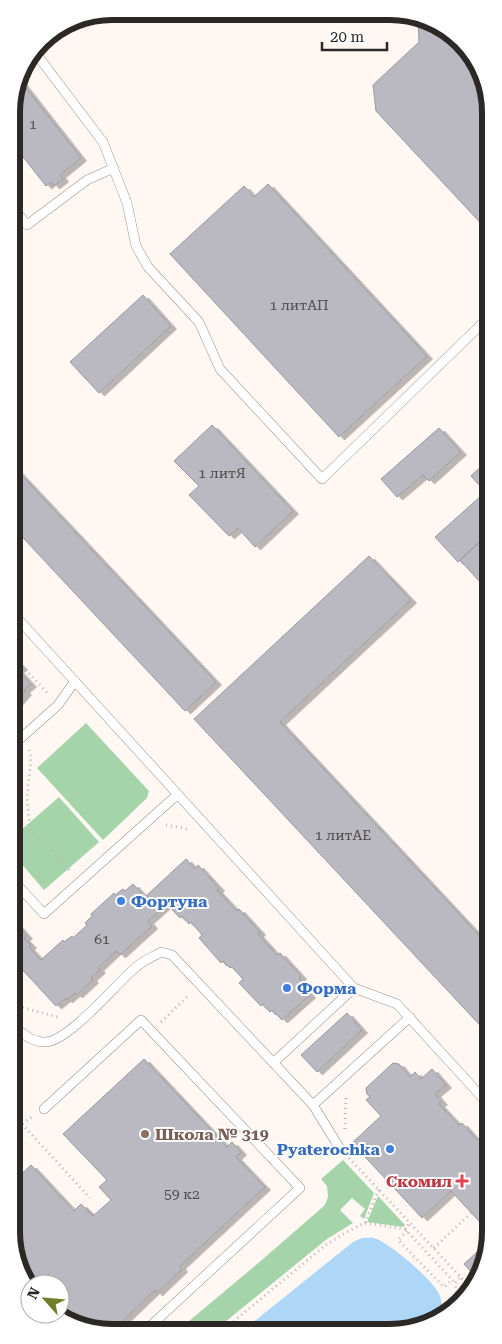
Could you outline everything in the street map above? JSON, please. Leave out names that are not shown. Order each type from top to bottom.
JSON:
[{"type":"lane","points":[[38,57],[103,142],[127,203],[136,246],[148,267],[199,322],[220,369],[322,479],[482,324]]},
{"type":"lane","points":[[20,216],[27,225],[87,180],[114,168]]},
{"type":"lane","points":[[20,621],[354,988],[397,1004],[482,1097]]},
{"type":"lane","points":[[20,739],[58,705],[75,681]]},
{"type":"lane","points":[[20,888],[44,914],[178,794]]},
{"type":"lane","points":[[20,1033],[36,1042],[48,1042],[65,1035],[137,966],[162,952],[172,955],[313,1105],[339,1147]]},
{"type":"lane","points":[[273,1063],[354,988]]},
{"type":"lane","points":[[313,1105],[410,1018]]},
{"type":"lane","points":[[44,1109],[141,1020],[300,1188],[153,1324]]},
{"type":"path","points":[[20,664],[37,682]]},
{"type":"path","points":[[25,735],[31,757],[27,798],[30,828],[80,882]]},
{"type":"path","points":[[158,828],[174,825],[194,832]]},
{"type":"path","points":[[151,1030],[184,1000]]},
{"type":"path","points":[[20,1007],[78,1022]]},
{"type":"path","points":[[345,1134],[346,1076]]},
{"type":"path","points":[[34,1116],[22,1124],[90,1198]]},
{"type":"path","points":[[352,1158],[354,1163],[466,1283]]},
{"type":"path","points":[[365,1223],[379,1189]]},
{"type":"path","points":[[434,1248],[471,1213]]},
{"type":"path","points":[[230,1324],[327,1244],[365,1223],[406,1230],[454,1281],[457,1295]]},
{"type":"path","points":[[410,1223],[398,1240],[444,1287],[461,1277]]},
{"type":"green space","points":[[86,723],[149,791],[147,798],[103,840],[37,768]]},
{"type":"green space","points":[[59,797],[99,842],[44,890],[20,862],[20,831]]},
{"type":"green space","points":[[343,1160],[374,1193],[364,1219],[360,1216],[365,1209],[352,1198],[340,1210],[353,1223],[327,1239],[223,1324],[185,1324],[325,1205],[328,1197],[327,1186],[321,1179]]},
{"type":"green space","points":[[378,1196],[405,1225],[403,1227],[367,1222]]},
{"type":"water","points":[[362,1238],[373,1238],[390,1246],[420,1271],[435,1288],[441,1299],[441,1308],[419,1319],[390,1324],[251,1324],[353,1242]]},
{"type":"building","points":[[418,25],[436,32],[446,39],[463,56],[477,83],[482,106],[482,225],[376,111],[373,85],[419,42]]},
{"type":"building","points":[[24,85],[81,158],[60,175],[63,179],[54,186],[51,182],[46,186],[20,153],[20,106]]},
{"type":"building","points":[[268,184],[427,356],[339,437],[170,254],[244,186],[254,197]]},
{"type":"building","points":[[143,295],[171,326],[99,393],[70,362]]},
{"type":"building","points":[[212,425],[293,511],[255,547],[238,528],[229,536],[189,495],[199,486],[174,461]]},
{"type":"building","points":[[439,428],[461,452],[429,481],[423,475],[397,497],[381,479]]},
{"type":"building","points":[[482,466],[482,488],[471,476]]},
{"type":"building","points":[[20,474],[216,682],[185,711],[20,535]]},
{"type":"building","points":[[481,496],[482,497],[482,540],[458,562],[435,537]]},
{"type":"building","points":[[482,540],[482,584],[460,560]]},
{"type":"building","points":[[369,556],[411,600],[280,722],[482,938],[482,1027],[194,719]]},
{"type":"building","points":[[20,672],[31,684],[24,690],[26,692],[20,699]]},
{"type":"building","points":[[186,859],[195,869],[198,865],[219,888],[217,890],[237,911],[239,909],[260,932],[258,934],[277,955],[280,953],[301,976],[299,978],[305,985],[303,987],[310,995],[282,1020],[272,1010],[270,1012],[263,1004],[261,1006],[239,983],[243,979],[232,967],[230,968],[223,961],[221,963],[199,938],[202,935],[191,922],[189,924],[182,916],[180,918],[167,904],[148,921],[152,926],[120,955],[116,951],[98,968],[100,970],[91,978],[93,980],[77,995],[75,993],[56,1006],[20,967],[20,928],[27,936],[24,938],[31,945],[29,947],[41,960],[63,940],[64,942],[72,936],[73,938],[87,925],[85,923],[92,916],[91,914],[114,893],[115,895],[123,889],[125,891],[133,884],[145,897]]},
{"type":"building","points":[[347,1013],[362,1030],[317,1072],[301,1055]]},
{"type":"building","points":[[144,1059],[227,1147],[232,1142],[241,1152],[236,1157],[265,1187],[180,1266],[182,1269],[157,1293],[155,1290],[119,1324],[112,1324],[94,1322],[70,1313],[70,1274],[30,1274],[23,1256],[20,1232],[20,1175],[31,1165],[74,1211],[81,1204],[93,1216],[111,1200],[99,1187],[107,1180],[63,1134]]},
{"type":"building","points":[[393,1063],[399,1064],[410,1077],[415,1072],[421,1079],[432,1069],[446,1085],[435,1094],[442,1102],[439,1104],[459,1125],[462,1123],[477,1140],[482,1135],[482,1224],[451,1191],[422,1218],[352,1143],[381,1116],[366,1100],[370,1097],[367,1094],[366,1088]]},
{"type":"building","points":[[480,1249],[472,1273],[464,1264]]},
{"type":"place","name":"Фортуна","points":[[121,901]]},
{"type":"place","name":"Форма","points":[[287,988]]},
{"type":"place","name":"Школа № 319","points":[[145,1134]]},
{"type":"place","name":"Pyaterochka","points":[[390,1149]]},
{"type":"place","name":"Скомил","points":[[462,1181]]}]
